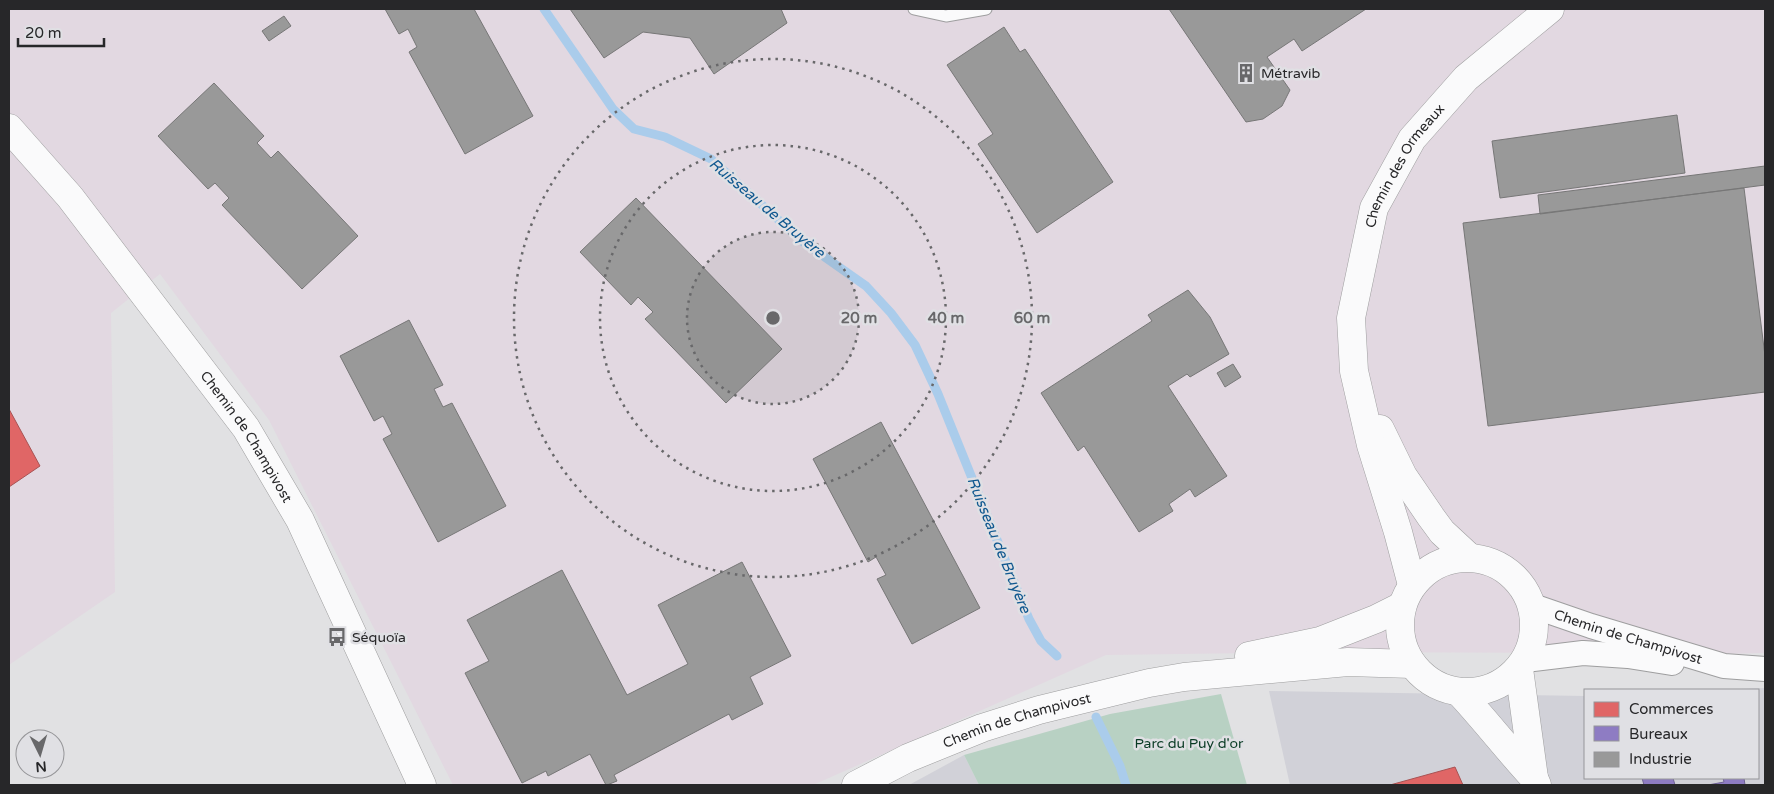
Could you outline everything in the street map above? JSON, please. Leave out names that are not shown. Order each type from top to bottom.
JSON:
[{"type":"street","name":"Chemin des Ormeaux","points":[[1407,596],[1398,532],[1371,445],[1354,371],[1351,318],[1374,208],[1412,138],[1466,78],[1550,9]]},
{"type":"street","name":"Chemin de Champivost","points":[[9,128],[70,197],[246,428],[300,520],[422,785]]},
{"type":"street","name":"Chemin des Ormeaux","points":[[1354,371],[1403,476],[1442,532],[1469,557]]},
{"type":"street","points":[[1469,557],[1490,560],[1509,571],[1524,586],[1533,606],[1535,624],[1532,643],[1522,664],[1502,683],[1481,691],[1459,692],[1441,687],[1425,678],[1412,664],[1402,646],[1399,626],[1407,596],[1427,569],[1447,560],[1469,557]]},
{"type":"street","name":"Chemin de Champivost","points":[[1184,676],[1228,660],[1320,641],[1376,619],[1407,596]]},
{"type":"street","name":"Chemin de Champivost","points":[[1533,606],[1591,626],[1724,666]]},
{"type":"street","name":"Chemin de Champivost","points":[[1522,664],[1583,653],[1628,656],[1677,664],[1765,669]]},
{"type":"street","name":"Chemin de Champivost","points":[[856,785],[908,758],[992,725],[1039,710],[1149,683],[1184,676],[1348,662],[1412,664]]},
{"type":"street","points":[[1522,664],[1535,782]]},
{"type":"street","points":[[1459,692],[1479,713],[1535,782]]},
{"type":"lane","points":[[914,9],[946,16],[986,10]]},
{"type":"shaded area","points":[[9,9],[1765,9],[1765,653],[1628,656],[1583,653],[1316,652],[1106,655],[813,785],[453,785],[269,420],[160,274],[111,313],[115,592],[9,665]]},
{"type":"shaded area","points":[[1765,688],[1765,785],[1290,785],[1269,691],[1584,696],[1584,779],[1759,779],[1759,689],[1741,689]]},
{"type":"shaded area","points":[[964,755],[979,785],[909,785]]},
{"type":"green space","name":"Parc du Puy d'or","points":[[1221,694],[1247,785],[979,785],[964,755],[1110,714]]},
{"type":"building: Commerces","points":[[9,409],[40,466],[9,487]]},
{"type":"building: Commerces","points":[[1455,767],[1463,785],[1390,785]]},
{"type":"building: Bureaux","points":[[1642,779],[1673,779],[1675,785],[1644,785]]},
{"type":"building: Bureaux","points":[[1723,779],[1744,779],[1745,785],[1708,785],[1724,782]]},
{"type":"building: Industrie","points":[[385,9],[474,9],[533,116],[465,154],[409,52],[417,47],[408,29],[399,34]]},
{"type":"building: Industrie","points":[[570,9],[781,9],[787,23],[714,74],[690,38],[643,32],[604,58]]},
{"type":"building: Industrie","name":"Métravib","points":[[1169,9],[1366,9],[1302,51],[1294,39],[1267,57],[1290,90],[1282,106],[1263,119],[1246,122]]},
{"type":"building: Industrie","points":[[284,16],[291,26],[269,41],[262,31]]},
{"type":"building: Industrie","points":[[1004,27],[1020,52],[1025,49],[1113,182],[1037,233],[978,144],[993,134],[947,65]]},
{"type":"building: Industrie","points":[[214,83],[264,136],[257,143],[271,158],[278,151],[358,236],[302,289],[222,205],[229,198],[215,183],[208,189],[158,136]]},
{"type":"building: Industrie","points":[[1677,115],[1685,173],[1500,198],[1492,141]]},
{"type":"building: Industrie","points":[[1765,166],[1765,185],[1540,214],[1538,195]]},
{"type":"building: Industrie","points":[[1744,188],[1765,356],[1765,392],[1488,426],[1463,223]]},
{"type":"building: Industrie","points":[[636,198],[782,349],[726,403],[645,319],[653,312],[638,297],[631,305],[580,252]]},
{"type":"building: Industrie","points":[[1188,290],[1210,317],[1229,354],[1190,377],[1187,374],[1168,386],[1227,476],[1195,497],[1190,489],[1169,504],[1173,511],[1139,532],[1084,446],[1078,451],[1041,393],[1152,321],[1148,315]]},
{"type":"building: Industrie","points":[[409,320],[443,385],[434,389],[443,407],[452,403],[506,506],[438,542],[383,439],[392,434],[383,416],[374,421],[340,356]]},
{"type":"building: Industrie","points":[[1233,364],[1241,377],[1225,387],[1217,373]]},
{"type":"building: Industrie","points":[[881,422],[980,608],[912,644],[877,579],[886,575],[876,557],[868,562],[813,459]]},
{"type":"building: Industrie","points":[[742,562],[791,656],[750,677],[763,704],[732,720],[729,714],[614,775],[617,781],[607,785],[590,754],[548,776],[546,771],[522,783],[465,673],[489,661],[467,620],[562,570],[627,695],[688,664],[658,605]]},
{"type":"waterway","name":"Ruisseau de Bruyère","points":[[544,9],[613,109],[634,129],[665,137],[711,159],[802,241],[866,286],[891,313],[915,345],[938,394],[1029,619],[1041,641],[1057,656]]},
{"type":"waterway","name":"Ruisseau de Bruyère","points":[[1096,717],[1120,766],[1126,785]]},
{"type":"place","name":"Métravib","points":[[1246,73]]},
{"type":"place","name":"Séquoïa","points":[[337,637]]}]
